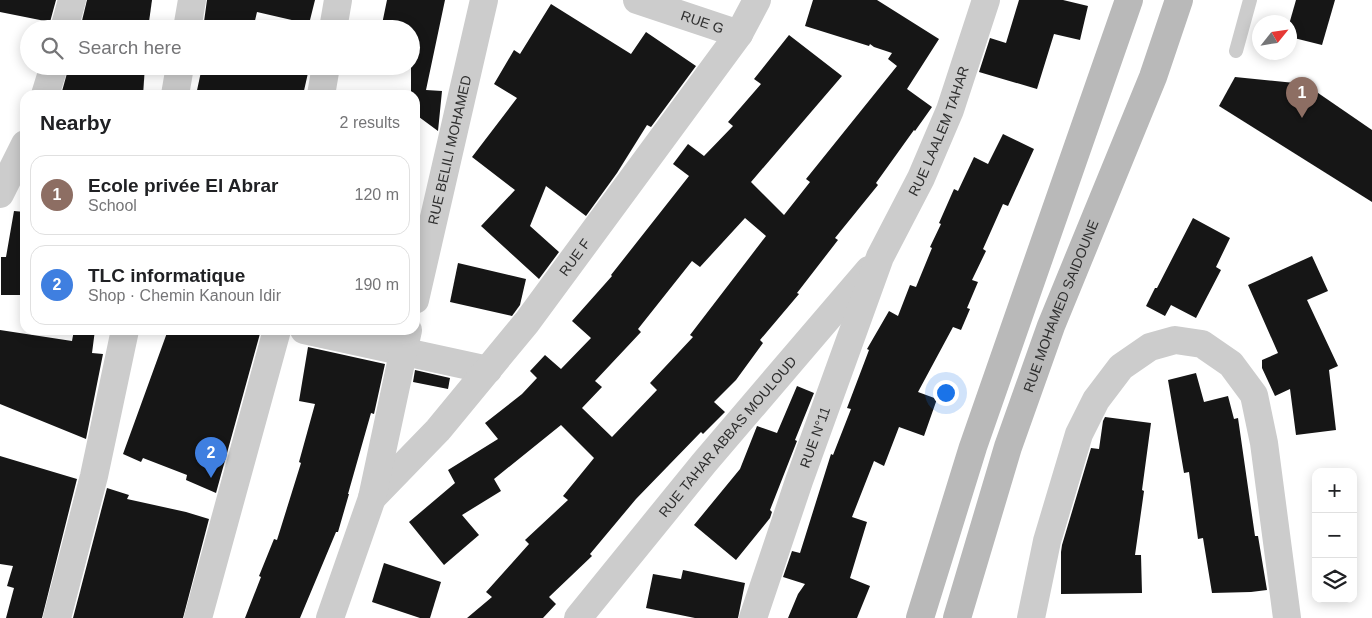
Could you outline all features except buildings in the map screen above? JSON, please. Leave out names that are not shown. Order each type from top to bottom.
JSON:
[{"type":"main road","points":[[920,618],[974,447],[1129,0]]},
{"type":"main road","name":"RUE MOHAMED SAIDOUNE","points":[[957,618],[1008,447],[1051,326],[1153,77],[1179,0]]},
{"type":"street","points":[[66,20],[72,0]]},
{"type":"street","points":[[189,20],[192,0]]},
{"type":"street","points":[[335,20],[338,0]]},
{"type":"street","name":"RUE BELILI MOHAMED","points":[[420,278],[484,0]]},
{"type":"street","name":"RUE G","points":[[637,0],[739,34]]},
{"type":"street","name":"RUE F","points":[[372,498],[438,430],[526,322],[739,34],[757,0]]},
{"type":"street","name":"RUE LAALEM TAHAR","points":[[880,257],[921,178],[950,110],[986,0]]},
{"type":"street","points":[[47,90],[52,75]]},
{"type":"street","points":[[176,90],[178,75]]},
{"type":"street","points":[[322,90],[324,75]]},
{"type":"street","points":[[0,194],[20,154]]},
{"type":"street","name":"RUE TAHAR ABBAS MOULOUD","points":[[578,618],[704,463],[880,257]]},
{"type":"street","name":"RUE N°11","points":[[753,618],[799,481],[880,257]]},
{"type":"street","points":[[56,618],[94,476],[124,335]]},
{"type":"street","points":[[198,618],[277,335]]},
{"type":"street","points":[[350,335],[406,341],[488,370]]},
{"type":"street","points":[[1031,618],[1047,541],[1079,434],[1096,400],[1121,368],[1150,347],[1175,340],[1202,344],[1231,364],[1254,395],[1264,443],[1287,618]]},
{"type":"street","points":[[330,618],[372,498],[406,341]]},
{"type":"lane","points":[[1236,51],[1250,0]]},
{"type":"place","name":"Ecole privée El Abrar","points":[[1302,118]]},
{"type":"place","name":"TLC informatique","points":[[211,478]]}]
